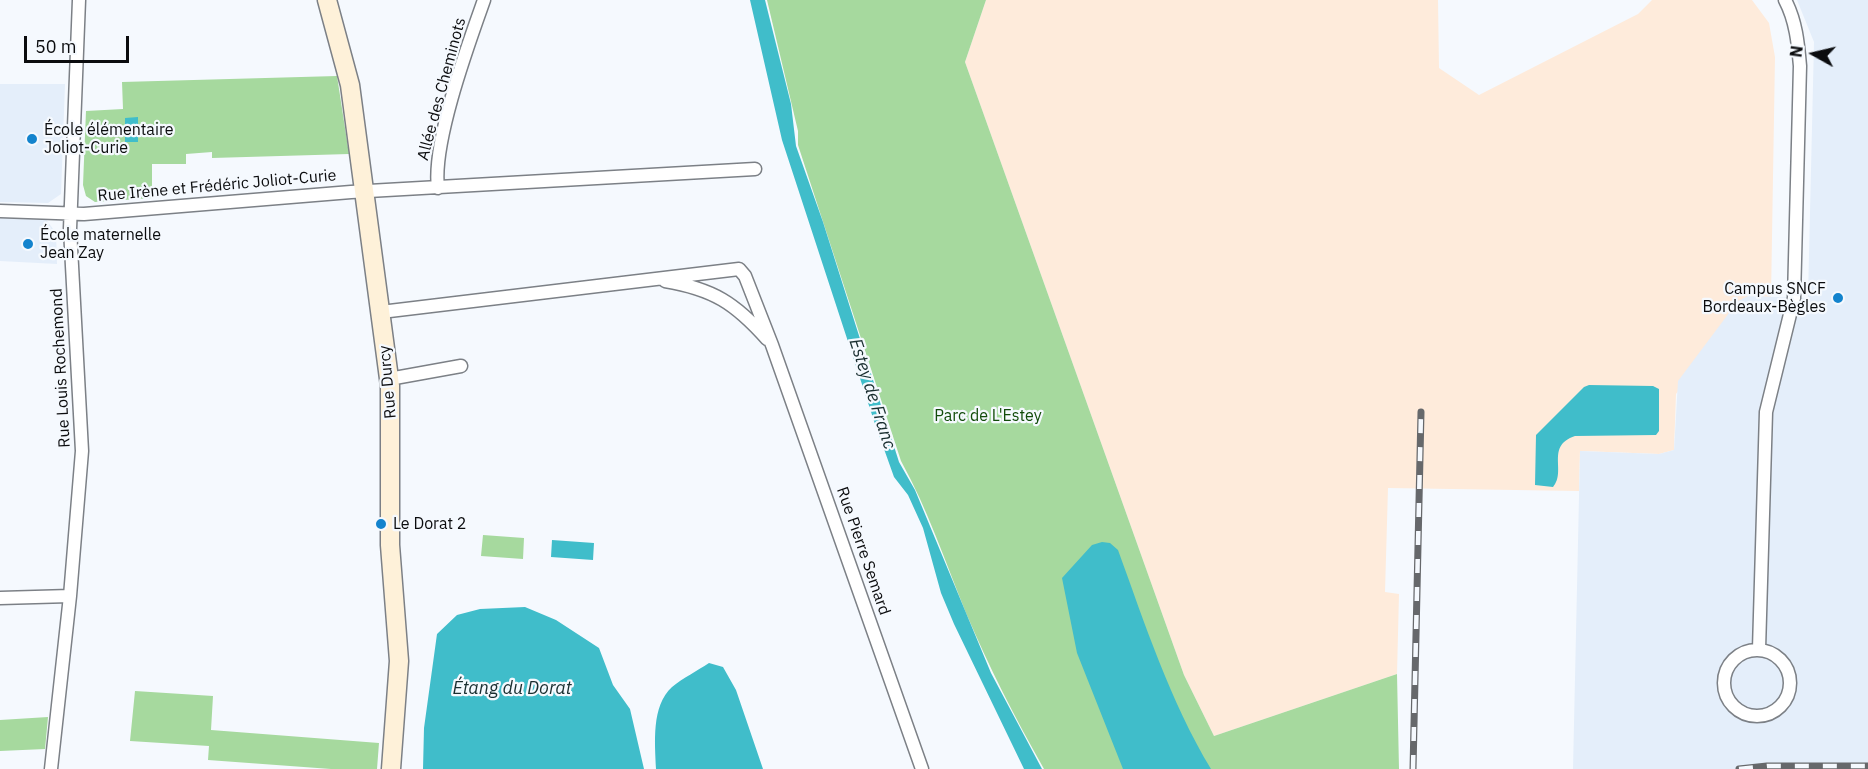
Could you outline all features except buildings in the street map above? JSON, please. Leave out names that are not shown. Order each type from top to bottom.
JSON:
[{"type":"street","name":"Rue Louis Rochemond","points":[[51,769],[70,596],[82,451],[71,213],[79,0]]},
{"type":"street","name":"Rue Durcy","points":[[327,0],[350,85],[389,379],[392,428],[390,545],[399,662],[391,769]]},
{"type":"street","name":"Allée des Cheminots","points":[[438,188],[436,176],[443,136],[484,0]]},
{"type":"street","points":[[1759,649],[1766,411],[1794,298],[1800,66],[1798,39],[1792,12],[1785,0]]},
{"type":"street","name":"Rue Irène et Frédéric Joliot-Curie","points":[[0,211],[71,213],[366,192],[755,169]]},
{"type":"street","name":"Rue Pierre Semard","points":[[381,312],[739,269],[745,276],[772,345],[922,769]]},
{"type":"street","name":"Rue Pierre Semard","points":[[652,279],[705,290],[722,299],[744,312],[772,345]]},
{"type":"street","points":[[389,379],[461,366]]},
{"type":"street","points":[[0,598],[70,596]]},
{"type":"street","points":[[1759,649],[1779,658],[1786,666],[1790,687],[1782,705],[1767,715],[1747,716],[1730,703],[1723,682],[1730,662],[1748,650],[1759,649]]},
{"type":"shaded area","points":[[986,0],[1438,0],[1439,68],[1479,95],[1638,14],[1652,0],[1752,0],[1769,23],[1775,57],[1771,297],[1748,296],[1676,394],[1674,450],[1659,454],[1580,451],[1579,491],[1388,488],[1385,592],[1399,594],[1397,674],[1214,736],[1184,675],[965,62]]},
{"type":"shaded area","points":[[1797,0],[1868,0],[1868,769],[1573,769],[1580,451],[1659,454],[1674,450],[1678,381],[1738,301],[1748,296],[1808,298],[1814,42]]},
{"type":"shaded area","name":"École élémentaire Joliot-Curie","points":[[0,84],[65,84],[61,194],[48,203],[0,202]]},
{"type":"shaded area","name":"École maternelle Jean Zay","points":[[0,216],[45,218],[56,233],[57,264],[0,261]]},
{"type":"green space","name":"Parc de L'Estey","points":[[767,0],[986,0],[965,62],[1184,675],[1214,736],[1397,674],[1399,769],[1044,769],[984,653],[928,517],[901,461],[798,145],[798,131]]},
{"type":"green space","points":[[337,76],[349,154],[212,158],[212,152],[186,154],[186,164],[152,164],[152,198],[95,202],[86,196],[83,185],[86,111],[123,109],[122,82]]},
{"type":"green space","points":[[483,535],[524,538],[523,559],[481,556]]},
{"type":"green space","points":[[135,691],[213,696],[211,730],[379,743],[377,769],[331,769],[208,760],[209,746],[130,741]]},
{"type":"green space","points":[[48,717],[45,749],[0,751],[0,720]]},
{"type":"water","name":"Estey de Franc","points":[[750,0],[765,0],[791,104],[796,146],[823,222],[899,462],[915,490],[991,673],[1042,769],[1024,769],[941,593],[923,528],[908,495],[894,477],[782,140]]},
{"type":"water","points":[[138,117],[138,142],[125,142],[125,118]]},
{"type":"water","points":[[1589,385],[1653,386],[1659,389],[1659,431],[1656,435],[1575,436],[1566,440],[1561,446],[1557,481],[1553,487],[1535,485],[1536,435],[1584,387]]},
{"type":"water","points":[[552,540],[594,543],[593,560],[551,557]]},
{"type":"water","points":[[1102,542],[1110,543],[1118,550],[1148,634],[1171,689],[1211,769],[1123,769],[1077,653],[1062,578],[1092,545]]},
{"type":"water","name":"Étang du Dorat","points":[[525,607],[556,620],[599,648],[613,685],[630,709],[644,769],[423,769],[424,728],[437,634],[457,615],[480,609]]},
{"type":"water","points":[[709,663],[723,667],[736,690],[763,769],[656,769],[656,725],[660,704],[672,687]]},
{"type":"railway","points":[[1413,769],[1421,412]]},
{"type":"railway","points":[[1739,769],[1767,766],[1868,766]]},
{"type":"place","name":"École élémentaire Joliot-Curie","points":[[32,139]]},
{"type":"place","name":"École maternelle Jean Zay","points":[[28,244]]},
{"type":"place","name":"Campus SNCF Bordeaux-Bègles","points":[[1838,298]]},
{"type":"place","name":"Le Dorat 2","points":[[381,524]]}]
